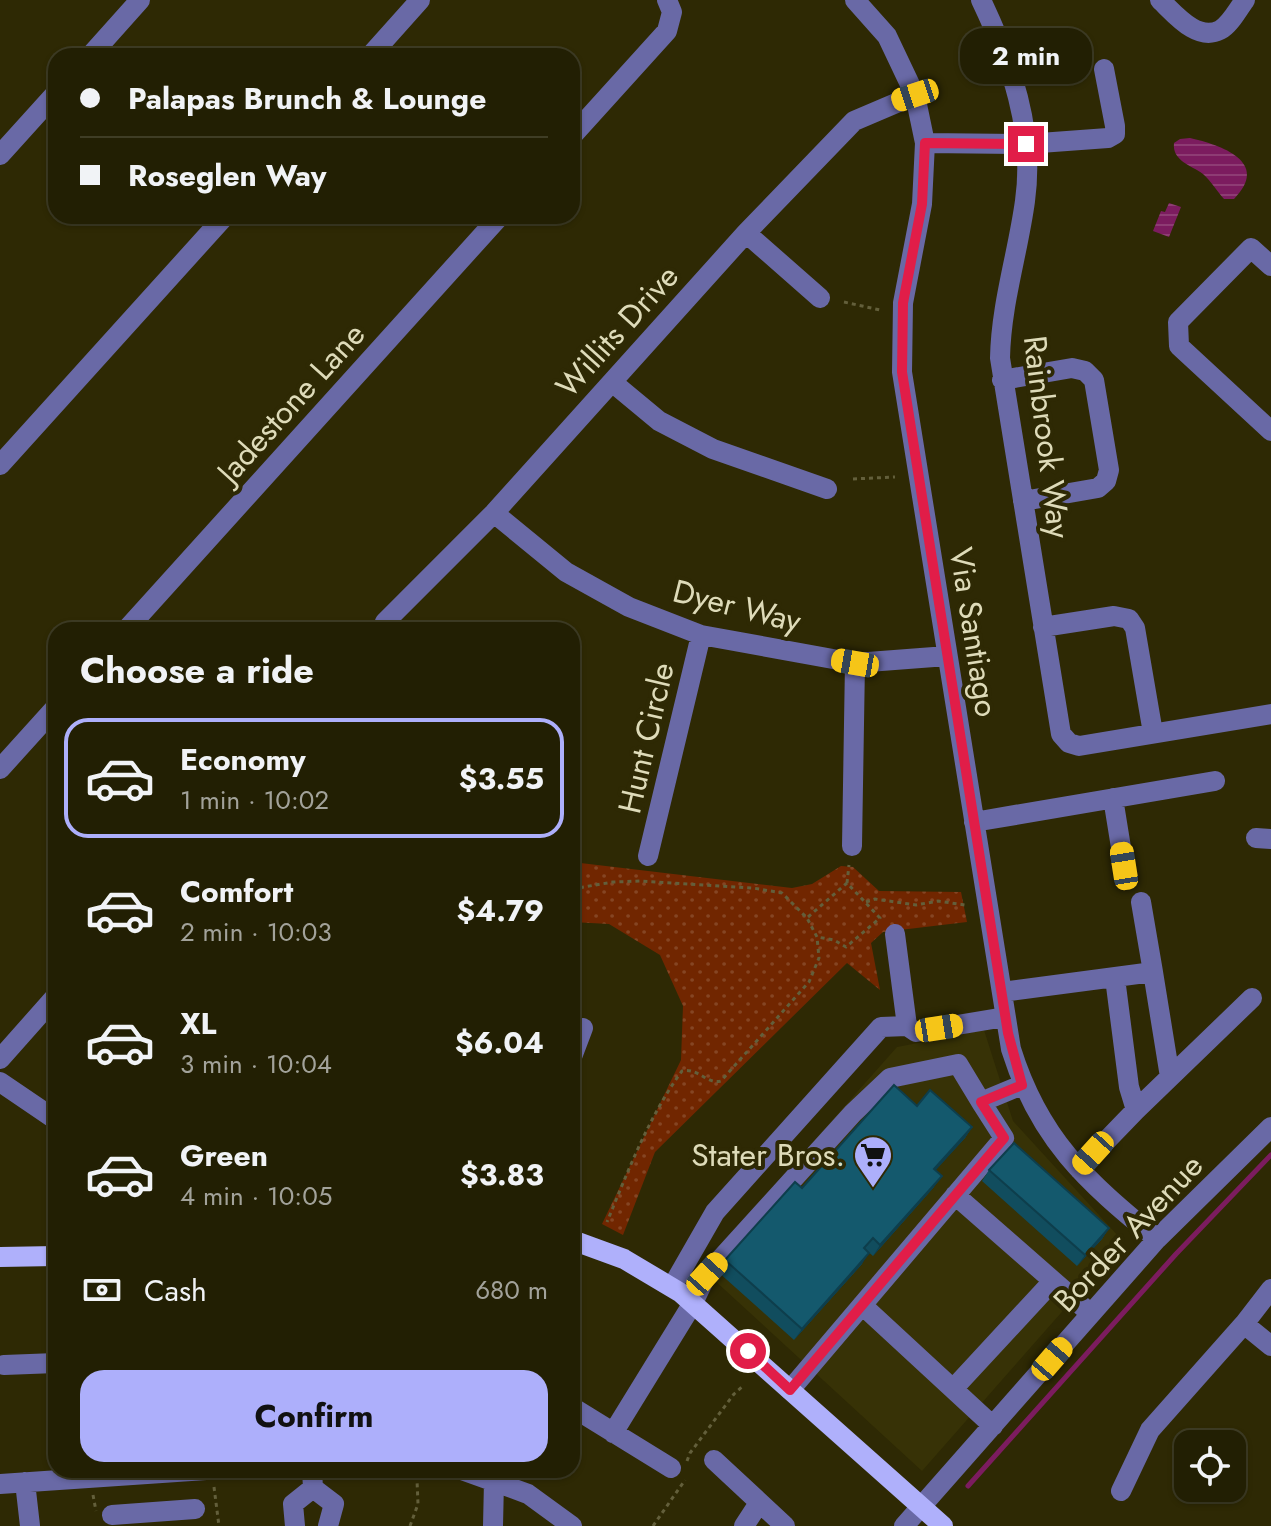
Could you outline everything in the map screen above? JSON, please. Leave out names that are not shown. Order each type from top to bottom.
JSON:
[{"type":"main road","points":[[580,1243],[624,1259],[693,1303],[943,1526]]},
{"type":"main road","points":[[0,1257],[48,1256]]},
{"type":"street","points":[[97,48],[140,0]]},
{"type":"street","points":[[377,48],[420,0]]},
{"type":"street","points":[[580,127],[667,31],[672,12],[667,0]]},
{"type":"street","name":"Via Santiago","points":[[855,0],[887,36],[915,95],[925,143],[922,204],[903,303],[902,372],[1011,1049],[1022,1085],[1047,1130],[1097,1189],[1157,1239]]},
{"type":"street","name":"Rainbrook Way","points":[[981,0],[1003,46],[1014,81],[1026,144],[1026,199],[1000,337],[1002,380],[1061,734],[1069,743],[1079,746],[1153,733]]},
{"type":"street","points":[[1160,0],[1188,26],[1206,34],[1222,29],[1245,0]]},
{"type":"street","points":[[925,143],[1026,144],[1108,138],[1115,134],[1104,69]]},
{"type":"street","name":"Willits Drive","points":[[385,622],[494,513],[746,233],[854,121],[915,95]]},
{"type":"street","points":[[0,155],[48,102]]},
{"type":"street","points":[[0,465],[218,224]]},
{"type":"street","name":"Jadestone Lane","points":[[133,622],[493,224]]},
{"type":"street","points":[[746,233],[820,298]]},
{"type":"street","points":[[1271,266],[1251,248],[1178,322],[1179,346],[1271,431]]},
{"type":"street","points":[[1002,380],[1072,368],[1085,371],[1094,380],[1097,395],[1109,470],[1106,481],[1098,488],[1023,501]]},
{"type":"street","points":[[612,382],[659,421],[713,449],[827,489]]},
{"type":"street","name":"Dyer Way","points":[[494,513],[566,572],[629,607],[701,635],[855,663],[947,656]]},
{"type":"street","points":[[1043,627],[1114,616],[1129,619],[1135,628],[1153,733],[1271,714]]},
{"type":"street","name":"Hunt Circle","points":[[649,871],[701,635]]},
{"type":"street","points":[[850,856],[855,663]]},
{"type":"street","points":[[0,769],[48,716]]},
{"type":"street","points":[[974,822],[1215,781]]},
{"type":"street","points":[[1113,798],[1124,866]]},
{"type":"street","points":[[1141,902],[1170,1077]]},
{"type":"street","points":[[895,934],[907,1026]]},
{"type":"street","points":[[1002,992],[1153,972]]},
{"type":"street","points":[[1115,978],[1129,1087],[1136,1110]]},
{"type":"street","points":[[1079,1169],[1252,998]]},
{"type":"street","points":[[0,1059],[48,1005]]},
{"type":"street","points":[[672,1287],[715,1212],[881,1027],[907,1026],[916,1032],[1005,1017]]},
{"type":"street","points":[[580,1036],[583,1028]]},
{"type":"street","points":[[613,1433],[693,1303],[707,1274],[853,1113],[890,1078],[958,1064],[1004,1138],[790,1390]]},
{"type":"street","points":[[0,1082],[48,1115]]},
{"type":"street","points":[[981,1102],[1022,1085]]},
{"type":"street","name":"Border Avenue","points":[[904,1526],[1157,1239],[1271,1127]]},
{"type":"street","points":[[955,1195],[1091,1314]]},
{"type":"street","points":[[953,1389],[1053,1281]]},
{"type":"street","points":[[1121,1491],[1150,1430],[1271,1289]]},
{"type":"street","points":[[862,1305],[993,1426]]},
{"type":"street","points":[[1244,1324],[1271,1346]]},
{"type":"street","points":[[4,1365],[48,1363]]},
{"type":"street","points":[[580,1412],[682,1471]]},
{"type":"street","points":[[714,1460],[785,1526]]},
{"type":"street","points":[[0,1484],[52,1478]]},
{"type":"street","points":[[152,1478],[155,1512]]},
{"type":"street","points":[[485,1478],[528,1494],[572,1526]]},
{"type":"street","points":[[295,1526],[293,1504],[312,1479],[334,1504],[328,1526]]},
{"type":"street","points":[[493,1526],[494,1481]]},
{"type":"street","points":[[25,1482],[30,1526]]},
{"type":"street","points":[[744,1526],[759,1503]]},
{"type":"street","points":[[112,1515],[195,1509]]},
{"type":"path","points":[[844,302],[880,310]]},
{"type":"path","points":[[853,479],[895,477]]},
{"type":"path","points":[[807,918],[847,883],[850,856]]},
{"type":"path","points":[[580,888],[649,871],[782,893],[807,918],[817,937],[819,958],[809,982],[721,1081],[713,1082],[686,1069],[673,1084],[635,1155],[607,1222]]},
{"type":"path","points":[[817,937],[848,946],[880,918],[847,883]]},
{"type":"path","points":[[866,902],[875,899],[916,905],[938,901],[965,905]]},
{"type":"path","points":[[653,1526],[690,1453],[743,1386]]},
{"type":"path","points":[[210,1478],[219,1526]]},
{"type":"path","points":[[410,1526],[418,1504],[417,1480]]},
{"type":"shaded area","points":[[1190,138],[1215,145],[1238,157],[1245,165],[1247,175],[1244,186],[1234,199],[1224,199],[1203,174],[1176,154],[1174,143]]},
{"type":"shaded area","points":[[1169,203],[1181,207],[1169,237],[1153,231],[1161,211],[1165,212]]},
{"type":"shaded area","points":[[580,863],[792,888],[812,884],[841,866],[853,867],[879,891],[961,892],[967,922],[883,932],[871,943],[880,990],[847,963],[655,1152],[623,1235],[602,1224],[681,1060],[683,1006],[660,955],[609,924],[580,922]]},
{"type":"shaded area","points":[[984,1030],[1013,1121],[1120,1238],[1119,1247],[922,1471],[701,1268],[897,1047]]},
{"type":"building","points":[[894,1085],[917,1106],[930,1090],[972,1127],[934,1169],[942,1176],[880,1245],[873,1238],[864,1248],[869,1253],[802,1329],[725,1260],[795,1182],[802,1188]]},
{"type":"building","points":[[1014,1143],[1109,1228],[1085,1255],[989,1170]]},
{"type":"waterway","points":[[968,1486],[1176,1254],[1271,1155]]},
{"type":"place","name":"Stater Bros.","points":[[873,1189]]},
{"type":"route","points":[[748,1351],[790,1390],[1004,1138],[981,1102],[1022,1085],[1008,1033],[902,372],[903,303],[922,204],[925,143],[1026,144]]}]
